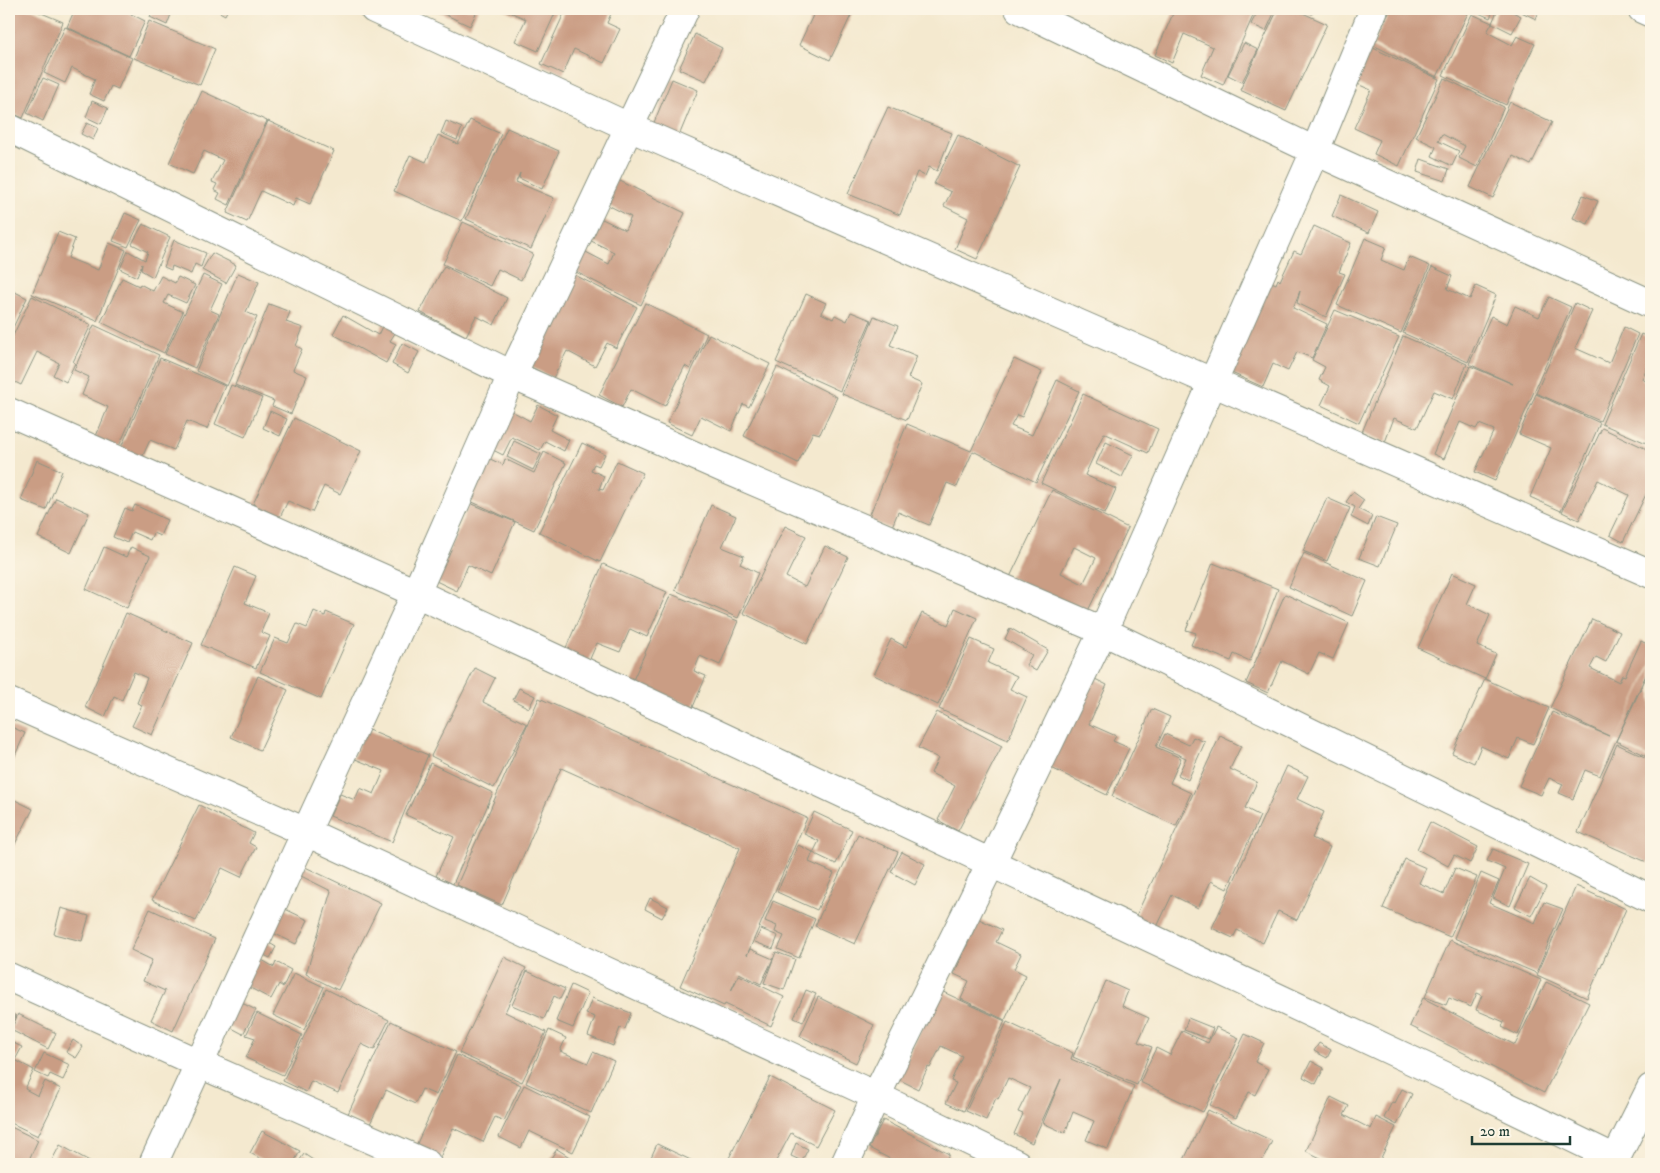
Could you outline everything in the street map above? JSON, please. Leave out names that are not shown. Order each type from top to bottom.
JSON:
[{"type":"main road","points":[[374,9],[629,127],[1651,574]]},
{"type":"main road","points":[[153,1164],[416,594],[512,375],[685,9]]},
{"type":"main road","points":[[1019,9],[1315,151],[1651,304]]},
{"type":"main road","points":[[845,1164],[876,1096],[1103,631],[1315,151],[1374,9]]},
{"type":"main road","points":[[1642,9],[1651,13]]},
{"type":"main road","points":[[9,128],[512,375],[725,469],[1103,631],[1651,899]]},
{"type":"main road","points":[[9,412],[416,594],[1438,1073],[1614,1162],[1651,1088]]},
{"type":"main road","points":[[9,702],[306,832],[876,1096],[1017,1164]]},
{"type":"main road","points":[[9,977],[427,1164]]},
{"type":"building","points":[[9,9],[32,9],[63,22],[23,118],[9,112],[9,42],[14,31],[9,29]]},
{"type":"building","points":[[75,9],[129,9],[127,12],[145,21],[129,56],[67,27]]},
{"type":"building","points":[[153,9],[173,9],[167,25],[150,17]]},
{"type":"building","points":[[214,9],[228,9],[225,15]]},
{"type":"building","points":[[433,9],[478,9],[470,26]]},
{"type":"building","points":[[503,9],[557,9],[538,51],[515,41],[526,19]]},
{"type":"building","points":[[566,9],[613,9],[607,23],[620,29],[604,63],[574,49],[563,74],[541,64]]},
{"type":"building","points":[[816,9],[854,9],[830,60],[799,45]]},
{"type":"building","points":[[1175,9],[1256,9],[1223,85],[1201,75],[1213,47],[1184,34],[1172,63],[1155,55]]},
{"type":"building","points":[[1259,9],[1276,9],[1266,31],[1251,24]]},
{"type":"building","points":[[1278,9],[1294,9],[1327,24],[1286,111],[1240,90]]},
{"type":"building","points":[[1301,9],[1315,9],[1312,14]]},
{"type":"building","points":[[1391,9],[1405,14],[1408,9],[1470,9],[1437,77],[1373,45]]},
{"type":"building","points":[[1475,9],[1494,9],[1490,18],[1474,11]]},
{"type":"building","points":[[1498,9],[1506,9],[1521,16],[1512,33],[1492,23]]},
{"type":"building","points":[[1515,9],[1540,9],[1536,19]]},
{"type":"building","points":[[1472,14],[1492,23],[1487,32],[1512,45],[1517,36],[1535,44],[1506,105],[1443,75]]},
{"type":"building","points":[[149,21],[215,49],[200,85],[134,58]]},
{"type":"building","points":[[65,27],[132,58],[118,89],[111,86],[104,101],[89,94],[95,79],[72,68],[65,83],[44,73]]},
{"type":"building","points":[[695,34],[722,48],[706,81],[679,69]]},
{"type":"building","points":[[1244,43],[1258,50],[1242,82],[1228,75]]},
{"type":"building","points":[[1371,47],[1439,79],[1399,166],[1374,154],[1380,140],[1354,128],[1371,90],[1355,83]]},
{"type":"building","points":[[43,78],[59,85],[43,121],[27,113]]},
{"type":"building","points":[[1444,78],[1504,107],[1477,167],[1459,158],[1465,146],[1442,134],[1438,141],[1459,151],[1452,166],[1432,156],[1436,147],[1416,137]]},
{"type":"building","points":[[672,79],[698,90],[676,143],[650,132]]},
{"type":"building","points":[[202,91],[267,121],[229,205],[217,199],[220,193],[214,190],[217,184],[212,182],[223,160],[204,151],[193,174],[169,163]]},
{"type":"building","points":[[92,101],[108,108],[101,124],[86,117]]},
{"type":"building","points":[[1510,102],[1552,122],[1531,165],[1513,156],[1493,198],[1470,187]]},
{"type":"building","points":[[888,107],[952,133],[937,171],[929,167],[925,176],[917,172],[900,215],[848,194]]},
{"type":"building","points":[[470,120],[501,134],[462,221],[394,191],[410,155],[426,162],[438,135],[458,144]]},
{"type":"building","points":[[268,121],[334,151],[310,204],[296,198],[293,206],[261,191],[247,222],[227,213]]},
{"type":"building","points":[[446,121],[462,128],[457,140],[441,133]]},
{"type":"building","points":[[87,123],[98,128],[93,140],[81,134]]},
{"type":"building","points":[[507,128],[559,151],[542,189],[519,178],[520,173],[516,182],[554,198],[531,249],[466,219]]},
{"type":"building","points":[[958,135],[1020,167],[977,259],[955,249],[968,218],[944,206],[951,192],[934,184]]},
{"type":"building","points":[[1421,159],[1449,169],[1445,181],[1417,172]]},
{"type":"building","points":[[616,179],[685,213],[641,305],[572,270],[582,250],[609,264],[614,252],[587,239],[598,217],[625,230],[631,217],[604,203]]},
{"type":"building","points":[[1341,195],[1378,212],[1369,233],[1332,216]]},
{"type":"building","points":[[1583,195],[1598,201],[1588,224],[1573,218]]},
{"type":"building","points":[[125,213],[141,220],[128,247],[113,241]]},
{"type":"building","points":[[463,222],[533,254],[521,280],[498,269],[490,286],[443,264]]},
{"type":"building","points":[[143,224],[170,237],[153,277],[141,270],[142,264],[137,277],[120,269],[128,251],[145,260],[148,252],[132,244]]},
{"type":"building","points":[[1314,226],[1351,243],[1339,272],[1345,274],[1326,317],[1297,303],[1300,291],[1293,308],[1327,324],[1312,358],[1297,352],[1288,371],[1273,364],[1263,387],[1225,370],[1265,279],[1276,284],[1278,279],[1280,281],[1294,251],[1301,254]]},
{"type":"building","points":[[58,232],[75,239],[68,258],[98,270],[109,243],[126,250],[97,321],[32,294]]},
{"type":"building","points":[[1365,238],[1386,247],[1381,260],[1404,270],[1409,257],[1430,266],[1401,333],[1337,305]]},
{"type":"building","points":[[174,240],[206,253],[201,267],[195,264],[191,274],[172,266],[171,270],[164,267]]},
{"type":"building","points":[[212,253],[236,265],[226,283],[202,270]]},
{"type":"building","points":[[444,266],[507,298],[494,325],[476,316],[466,336],[420,312]]},
{"type":"building","points":[[1432,267],[1452,276],[1447,289],[1470,299],[1476,286],[1496,295],[1468,362],[1403,333]]},
{"type":"building","points":[[238,273],[259,282],[246,312],[257,317],[227,386],[196,371]]},
{"type":"building","points":[[573,274],[637,307],[616,348],[607,343],[595,366],[567,351],[553,378],[527,365]]},
{"type":"building","points":[[203,275],[222,284],[210,310],[219,314],[195,368],[165,354]]},
{"type":"building","points":[[161,276],[175,283],[178,277],[195,285],[186,303],[168,295],[164,303],[183,312],[164,353],[101,322],[122,278],[153,291]]},
{"type":"building","points":[[9,289],[27,298],[9,336]]},
{"type":"building","points":[[806,294],[826,303],[821,313],[833,319],[835,315],[847,321],[851,312],[871,320],[840,391],[776,362]]},
{"type":"building","points":[[32,296],[91,325],[73,362],[75,363],[66,382],[53,375],[59,363],[37,352],[21,385],[9,379],[9,344]]},
{"type":"building","points":[[1549,297],[1571,307],[1495,481],[1475,472],[1494,430],[1479,424],[1476,429],[1460,422],[1444,459],[1433,454],[1470,366],[1513,384],[1469,364],[1491,316],[1507,324],[1515,306],[1539,317]]},
{"type":"building","points":[[645,303],[707,334],[690,369],[685,366],[665,406],[631,389],[622,407],[599,395]]},
{"type":"building","points":[[1575,303],[1592,311],[1575,348],[1609,363],[1624,327],[1638,334],[1600,421],[1536,393]]},
{"type":"building","points":[[269,304],[290,312],[286,322],[303,328],[296,346],[302,349],[293,370],[307,376],[291,414],[272,406],[274,401],[235,385]]},
{"type":"building","points":[[1335,310],[1399,337],[1359,423],[1321,405],[1330,386],[1319,380],[1325,367],[1312,360]]},
{"type":"building","points":[[343,315],[378,335],[384,322],[397,330],[390,341],[396,344],[386,363],[333,334]]},
{"type":"building","points":[[874,316],[898,326],[890,345],[917,356],[908,378],[922,384],[907,420],[842,394]]},
{"type":"building","points":[[94,325],[159,355],[117,451],[94,441],[108,407],[82,395],[89,377],[74,370]]},
{"type":"building","points":[[709,334],[770,364],[749,407],[743,404],[731,431],[701,416],[692,435],[667,423]]},
{"type":"building","points":[[1641,334],[1651,339],[1651,357],[1642,379],[1651,384],[1651,445],[1602,424]]},
{"type":"building","points":[[1403,336],[1467,364],[1453,399],[1434,391],[1417,428],[1394,418],[1385,442],[1362,432]]},
{"type":"building","points":[[402,343],[419,352],[408,373],[392,364]]},
{"type":"building","points":[[160,358],[225,386],[207,429],[187,421],[174,450],[150,440],[140,462],[119,452]]},
{"type":"building","points":[[1014,359],[1042,372],[1022,417],[1017,415],[1011,426],[1032,435],[1057,380],[1079,391],[1036,482],[973,451],[957,487],[947,483],[929,525],[898,512],[891,529],[868,519],[907,424],[971,451]]},
{"type":"building","points":[[777,367],[837,397],[820,434],[813,432],[798,463],[744,436]]},
{"type":"building","points":[[231,385],[262,398],[245,437],[215,424]]},
{"type":"building","points":[[1083,394],[1158,429],[1148,453],[1104,433],[1085,475],[1116,489],[1105,514],[1041,483]]},
{"type":"building","points":[[1536,394],[1600,423],[1561,511],[1530,497],[1551,448],[1519,434]]},
{"type":"building","points":[[538,405],[557,415],[550,430],[569,440],[564,451],[545,441],[540,450],[512,437],[503,455],[491,449],[510,410],[530,421]]},
{"type":"building","points":[[270,411],[287,419],[280,436],[263,428]]},
{"type":"building","points":[[294,418],[361,451],[340,494],[324,486],[312,512],[288,501],[280,517],[253,504]]},
{"type":"building","points":[[1602,428],[1651,451],[1651,484],[1623,542],[1610,535],[1629,495],[1598,480],[1579,520],[1562,512]]},
{"type":"building","points":[[514,441],[541,454],[533,470],[507,457]]},
{"type":"building","points":[[1106,442],[1133,455],[1122,477],[1096,464]]},
{"type":"building","points":[[582,443],[605,454],[599,466],[594,464],[591,470],[604,476],[599,489],[603,490],[617,461],[643,473],[600,562],[539,532]]},
{"type":"building","points":[[544,452],[566,463],[534,530],[468,500],[488,458],[503,465],[505,459],[534,473]]},
{"type":"building","points":[[37,460],[62,471],[46,510],[21,500]]},
{"type":"building","points":[[1052,490],[1128,528],[1086,615],[1010,577]],"holes":[[[1074,547],[1096,558],[1083,584],[1061,573]]]},
{"type":"building","points":[[1353,492],[1364,500],[1358,509],[1372,516],[1368,526],[1351,517],[1355,507],[1346,502]]},
{"type":"building","points":[[56,498],[89,513],[71,553],[38,537]]},
{"type":"building","points":[[1327,498],[1350,508],[1327,561],[1303,551]]},
{"type":"building","points":[[470,503],[515,522],[491,576],[468,565],[457,591],[436,581]]},
{"type":"building","points":[[135,505],[167,520],[160,536],[153,533],[150,540],[132,532],[127,543],[113,537],[125,508],[132,511]]},
{"type":"building","points":[[711,505],[736,516],[722,547],[744,556],[740,564],[758,573],[738,618],[675,590]]},
{"type":"building","points":[[1376,517],[1397,525],[1380,566],[1359,558]]},
{"type":"building","points":[[785,526],[806,536],[786,577],[805,587],[825,546],[848,557],[807,644],[743,613]]},
{"type":"building","points":[[104,547],[126,557],[131,547],[150,556],[127,608],[86,589]]},
{"type":"building","points":[[1304,553],[1367,581],[1352,616],[1289,587]]},
{"type":"building","points":[[1213,563],[1278,589],[1250,661],[1234,654],[1231,661],[1191,645],[1196,633],[1186,630]]},
{"type":"building","points":[[603,564],[667,592],[647,637],[630,629],[620,652],[597,643],[585,670],[561,659]]},
{"type":"building","points":[[235,567],[256,576],[245,603],[269,613],[261,632],[270,636],[256,668],[201,645]]},
{"type":"building","points":[[1452,573],[1476,584],[1467,604],[1490,615],[1477,646],[1496,654],[1485,679],[1418,648]]},
{"type":"building","points":[[671,594],[738,621],[720,665],[700,656],[694,671],[706,676],[693,707],[655,691],[629,689]]},
{"type":"building","points":[[1285,594],[1349,623],[1333,659],[1319,653],[1309,674],[1282,661],[1268,693],[1246,683]]},
{"type":"building","points":[[955,608],[977,618],[938,705],[874,675],[891,639],[906,647],[922,613],[948,625]]},
{"type":"building","points":[[314,611],[325,616],[326,612],[354,624],[321,699],[260,672],[275,638],[288,643],[297,624],[307,628]]},
{"type":"building","points":[[126,613],[193,643],[152,735],[132,726],[142,705],[137,703],[147,678],[134,672],[122,700],[114,696],[105,717],[85,707]]},
{"type":"building","points":[[1592,619],[1620,632],[1606,662],[1596,657],[1590,668],[1619,682],[1622,675],[1625,676],[1641,641],[1651,646],[1651,664],[1600,776],[1585,770],[1573,799],[1559,793],[1563,784],[1549,778],[1541,795],[1519,786],[1552,712],[1609,736],[1550,708]]},
{"type":"building","points":[[1010,628],[1048,650],[1036,671],[1026,665],[1032,655],[1005,639]]},
{"type":"building","points":[[971,639],[994,649],[988,663],[1017,676],[1010,689],[1027,697],[1008,740],[939,709]]},
{"type":"building","points":[[1651,667],[1651,758],[1616,741]]},
{"type":"building","points":[[475,668],[495,678],[483,702],[527,724],[494,788],[431,756]]},
{"type":"building","points":[[1083,673],[1107,685],[1089,724],[1116,736],[1113,741],[1129,748],[1107,795],[1041,763]]},
{"type":"building","points":[[258,676],[288,690],[260,750],[231,737]]},
{"type":"building","points":[[1485,679],[1549,708],[1533,744],[1518,738],[1509,759],[1481,746],[1474,763],[1452,753]]},
{"type":"building","points":[[519,688],[535,696],[529,708],[513,700]]},
{"type":"building","points":[[539,698],[807,818],[747,955],[750,949],[773,959],[761,984],[739,973],[731,991],[739,975],[784,997],[771,1026],[725,1004],[724,1006],[680,986],[740,848],[561,768],[502,905],[457,885]]},
{"type":"building","points":[[1152,709],[1170,717],[1156,747],[1181,758],[1170,783],[1191,793],[1176,826],[1112,796]]},
{"type":"building","points":[[937,712],[1002,746],[958,831],[938,820],[955,786],[931,773],[938,758],[918,748]]},
{"type":"building","points":[[9,726],[25,733],[9,769]]},
{"type":"building","points":[[366,729],[428,755],[392,842],[330,816],[340,794],[355,800],[360,788],[374,794],[384,771],[353,758]]},
{"type":"building","points":[[1165,734],[1189,745],[1193,737],[1205,742],[1188,780],[1178,775],[1186,758],[1159,746]]},
{"type":"building","points":[[1220,736],[1241,746],[1230,769],[1257,782],[1245,808],[1260,816],[1227,889],[1211,881],[1198,908],[1172,895],[1157,927],[1135,918]]},
{"type":"building","points":[[1617,744],[1651,760],[1651,858],[1649,863],[1578,832]]},
{"type":"building","points":[[430,763],[493,793],[453,884],[436,876],[454,837],[406,815]]},
{"type":"building","points":[[1287,766],[1308,776],[1297,799],[1324,812],[1312,838],[1330,847],[1297,920],[1278,911],[1263,943],[1237,930],[1233,938],[1212,928]]},
{"type":"building","points":[[11,798],[33,809],[14,846],[9,843],[9,802]]},
{"type":"building","points":[[199,805],[254,833],[249,843],[256,847],[241,877],[222,868],[196,921],[152,900]]},
{"type":"building","points":[[814,812],[852,830],[836,864],[813,853],[819,841],[804,834]]},
{"type":"building","points":[[1430,822],[1478,847],[1470,863],[1454,855],[1448,866],[1417,849]]},
{"type":"building","points":[[858,834],[898,852],[855,944],[815,926]]},
{"type":"building","points":[[798,845],[813,852],[809,862],[834,873],[817,910],[777,892]]},
{"type":"building","points":[[1493,849],[1528,864],[1510,906],[1493,898],[1505,869],[1487,861]]},
{"type":"building","points":[[902,852],[925,864],[915,885],[891,872]]},
{"type":"building","points":[[1405,859],[1426,868],[1419,883],[1444,894],[1455,868],[1477,877],[1450,937],[1383,908]]},
{"type":"building","points":[[303,866],[381,903],[338,990],[306,974],[331,891],[299,875]]},
{"type":"building","points":[[1481,873],[1499,881],[1489,903],[1535,923],[1544,902],[1563,909],[1536,973],[1454,938]]},
{"type":"building","points":[[1530,878],[1546,887],[1531,916],[1515,907]]},
{"type":"building","points":[[1576,886],[1626,909],[1587,998],[1537,975]]},
{"type":"building","points":[[650,898],[668,907],[662,918],[645,909]]},
{"type":"building","points":[[773,901],[815,919],[799,958],[778,949],[784,936],[775,932],[777,926],[765,921]]},
{"type":"building","points":[[61,908],[89,916],[82,941],[54,934]]},
{"type":"building","points":[[283,908],[308,920],[296,944],[271,932]]},
{"type":"building","points":[[150,909],[215,939],[173,1031],[151,1020],[165,991],[143,981],[152,960],[131,950]]},
{"type":"building","points":[[979,919],[1002,930],[996,942],[1021,954],[1014,969],[1026,975],[1005,1020],[961,999],[969,981],[954,974]]},
{"type":"building","points":[[761,929],[778,936],[773,949],[755,942]]},
{"type":"building","points":[[1450,940],[1541,980],[1518,1035],[1502,1027],[1504,1022],[1476,1010],[1482,995],[1477,993],[1471,1007],[1449,998],[1446,1005],[1425,997]]},
{"type":"building","points":[[266,941],[276,947],[270,958],[260,953]]},
{"type":"building","points":[[776,952],[795,959],[784,990],[764,983]]},
{"type":"building","points":[[255,956],[274,967],[276,962],[291,970],[283,987],[279,984],[271,999],[241,983]]},
{"type":"building","points":[[504,957],[526,968],[505,1012],[546,1032],[522,1082],[459,1053]]},
{"type":"building","points":[[527,971],[565,989],[560,999],[554,996],[544,1019],[512,1005]]},
{"type":"building","points":[[294,973],[324,987],[304,1030],[273,1015]]},
{"type":"building","points":[[1106,981],[1128,991],[1122,1006],[1149,1018],[1138,1042],[1152,1047],[1137,1085],[1073,1057]]},
{"type":"building","points":[[1546,982],[1589,1003],[1544,1093],[1410,1026],[1423,998],[1515,1045]]},
{"type":"building","points":[[571,985],[588,993],[573,1028],[556,1021]]},
{"type":"building","points":[[326,989],[389,1020],[374,1050],[361,1044],[338,1093],[311,1081],[306,1092],[283,1081]]},
{"type":"building","points":[[806,990],[816,994],[803,1022],[794,1018]]},
{"type":"building","points":[[939,990],[1005,1021],[964,1111],[946,1103],[956,1083],[951,1081],[962,1056],[941,1046],[930,1068],[928,1067],[918,1089],[898,1079]]},
{"type":"building","points":[[818,997],[874,1025],[856,1063],[800,1036]]},
{"type":"building","points":[[592,998],[631,1013],[625,1029],[620,1028],[613,1046],[588,1036],[595,1017],[586,1014]]},
{"type":"building","points":[[238,1001],[256,1010],[243,1034],[226,1025]]},
{"type":"building","points":[[9,1012],[16,1016],[9,1029]]},
{"type":"building","points":[[257,1013],[302,1035],[283,1075],[246,1058],[255,1038],[246,1035]]},
{"type":"building","points":[[18,1014],[56,1033],[48,1049],[11,1030]]},
{"type":"building","points":[[1188,1018],[1213,1028],[1209,1039],[1184,1030]]},
{"type":"building","points":[[391,1021],[456,1052],[436,1095],[422,1089],[415,1104],[386,1090],[369,1126],[347,1116]]},
{"type":"building","points":[[1007,1022],[1073,1053],[1071,1059],[1134,1086],[1108,1149],[1086,1140],[1094,1121],[1073,1112],[1065,1133],[1043,1123],[1061,1079],[1032,1143],[1014,1134],[1023,1114],[1018,1112],[1030,1088],[1008,1078],[986,1120],[966,1111]]},
{"type":"building","points":[[1216,1027],[1239,1038],[1203,1112],[1140,1082],[1156,1048],[1170,1055],[1182,1031],[1208,1043]]},
{"type":"building","points":[[549,1030],[566,1038],[560,1051],[588,1063],[593,1052],[614,1061],[591,1113],[526,1083]]},
{"type":"building","points":[[1245,1034],[1264,1043],[1255,1062],[1268,1069],[1255,1095],[1249,1092],[1236,1118],[1210,1105]]},
{"type":"building","points":[[73,1040],[83,1047],[76,1058],[66,1052]]},
{"type":"building","points":[[9,1041],[22,1047],[15,1060],[34,1070],[25,1089],[38,1096],[45,1081],[61,1089],[38,1136],[9,1122]]},
{"type":"building","points":[[1319,1043],[1331,1050],[1327,1058],[1314,1051]]},
{"type":"building","points":[[44,1053],[70,1065],[63,1080],[50,1074],[48,1078],[35,1072]]},
{"type":"building","points":[[457,1055],[521,1085],[504,1121],[495,1117],[483,1142],[453,1128],[438,1162],[414,1150]]},
{"type":"building","points":[[1311,1061],[1324,1068],[1316,1084],[1303,1077]]},
{"type":"building","points":[[770,1077],[835,1110],[816,1146],[791,1133],[776,1161],[782,1164],[726,1164]]},
{"type":"building","points":[[524,1085],[590,1117],[573,1152],[529,1131],[521,1148],[499,1137]]},
{"type":"building","points":[[1402,1089],[1412,1094],[1397,1125],[1384,1118],[1392,1102],[1395,1103]]},
{"type":"building","points":[[1331,1097],[1349,1106],[1344,1115],[1371,1129],[1376,1117],[1396,1127],[1378,1164],[1333,1164],[1306,1151]]},
{"type":"building","points":[[1208,1110],[1272,1141],[1261,1164],[1182,1164]]},
{"type":"building","points":[[883,1120],[949,1154],[944,1164],[895,1164],[896,1162],[869,1148]]},
{"type":"building","points":[[9,1126],[38,1140],[27,1164],[20,1164],[9,1159]]},
{"type":"building","points":[[262,1131],[300,1151],[293,1164],[271,1164],[250,1153]]},
{"type":"building","points":[[796,1143],[808,1149],[802,1161],[791,1156]]},
{"type":"building","points":[[657,1144],[699,1164],[648,1164]]},
{"type":"building","points":[[60,1145],[95,1164],[50,1164]]},
{"type":"building","points":[[557,1149],[571,1158],[567,1164],[554,1164],[549,1161]]},
{"type":"building","points":[[304,1154],[316,1162],[315,1164],[297,1164]]}]
